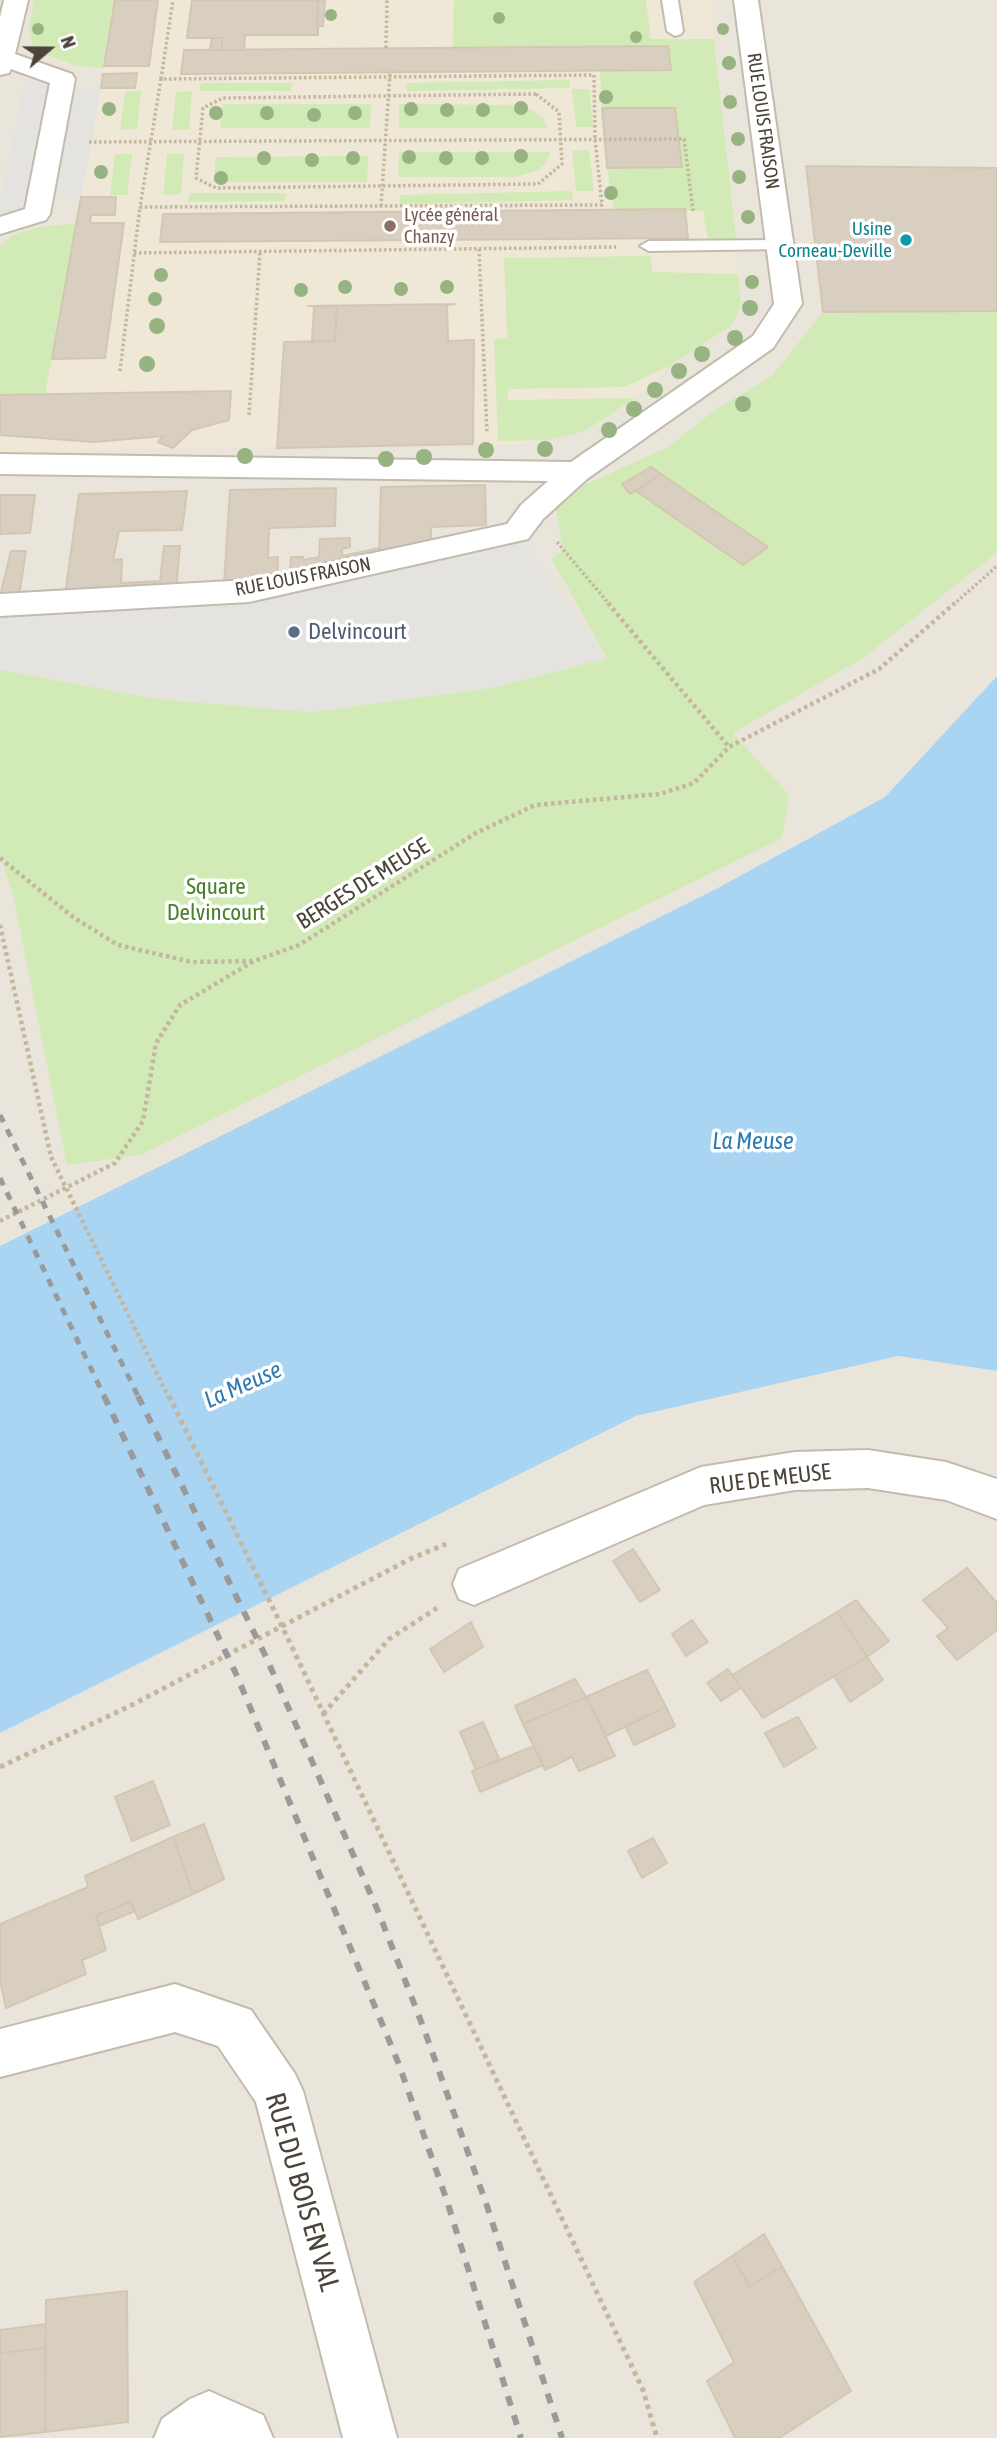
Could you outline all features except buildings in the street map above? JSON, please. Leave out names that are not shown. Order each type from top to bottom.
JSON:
[{"type":"street","points":[[0,226],[37,214],[62,79],[1,63],[16,0]]},
{"type":"street","name":"RUE LOUIS FRAISON","points":[[0,605],[249,591],[517,532],[532,512],[577,472],[763,342],[788,304],[746,0]]},
{"type":"street","points":[[0,464],[577,472]]},
{"type":"street","name":"RUE DE MEUSE","points":[[474,1584],[701,1486],[795,1471],[868,1469],[946,1481],[997,1499]]},
{"type":"street","name":"RUE DU BOIS EN VAL","points":[[0,2053],[175,2008],[234,2027],[278,2091],[370,2438]]},
{"type":"street","points":[[181,2438],[209,2418],[244,2434],[246,2438]]},
{"type":"lane","points":[[670,0],[675,31]]},
{"type":"lane","points":[[649,246],[780,245]]},
{"type":"path","points":[[120,371],[140,207],[173,0]]},
{"type":"path","points":[[386,48],[387,0]]},
{"type":"path","points":[[381,206],[390,75]]},
{"type":"path","points":[[140,207],[602,205],[595,139],[594,75],[161,79]]},
{"type":"path","points":[[536,94],[559,112],[562,164],[538,184],[216,188],[196,178],[203,108],[223,98],[390,96],[536,94]]},
{"type":"path","points":[[49,143],[684,139],[693,211]]},
{"type":"path","points":[[134,253],[649,246]]},
{"type":"path","points":[[479,249],[487,433]]},
{"type":"path","points":[[249,415],[260,252]]},
{"type":"path","points":[[532,512],[729,747]]},
{"type":"path","name":"BERGES DE MEUSE","points":[[0,1221],[115,1164],[143,1121],[156,1043],[180,1004],[254,961],[299,945],[476,834],[535,805],[660,794],[694,783],[729,747],[879,669],[997,566]]},
{"type":"path","points":[[0,858],[73,917],[118,945],[192,962],[254,961]]},
{"type":"path","points":[[0,925],[51,1157],[292,1647],[643,2390],[657,2438]]},
{"type":"path","points":[[0,1767],[128,1707],[410,1559],[459,1539]]},
{"type":"path","points":[[323,1714],[389,1639],[474,1584]]},
{"type":"shaded area","points":[[0,0],[997,0],[997,676],[885,797],[714,890],[0,1246]]},
{"type":"shaded area","name":"Lycée général Chanzy","points":[[34,0],[711,0],[741,306],[732,325],[671,365],[635,398],[585,431],[550,440],[509,446],[473,444],[173,448],[0,453],[0,245],[16,234],[39,227],[77,222],[104,68],[66,64],[39,52],[33,46],[29,30]]},
{"type":"shaded area","points":[[25,82],[75,82],[74,89],[101,88],[94,130],[81,197],[52,198],[25,214],[0,215],[0,200]]},
{"type":"shaded area","name":"Delvincourt","points":[[517,532],[607,658],[490,688],[310,712],[156,699],[0,670],[0,605],[249,591]]},
{"type":"shaded area","points":[[898,1356],[997,1371],[997,2438],[0,2438],[0,1733],[636,1416]]},
{"type":"green space","points":[[34,0],[115,0],[104,68],[74,65],[39,52],[33,46],[29,30]]},
{"type":"green space","points":[[454,0],[646,0],[651,39],[714,39],[736,239],[708,239],[703,211],[614,210],[607,168],[682,167],[602,108],[600,71],[670,70],[668,46],[453,48]]},
{"type":"green space","points":[[569,80],[570,88],[407,91],[406,83]]},
{"type":"green space","points":[[201,83],[292,83],[291,91],[199,91]]},
{"type":"green space","points":[[572,89],[589,89],[593,127],[576,127]]},
{"type":"green space","points":[[141,91],[137,129],[120,130],[125,92]]},
{"type":"green space","points":[[192,91],[189,129],[172,130],[176,92]]},
{"type":"green space","points":[[223,104],[371,104],[370,128],[220,128]]},
{"type":"green space","points":[[399,104],[524,105],[543,117],[548,128],[399,128]]},
{"type":"green space","points":[[589,150],[594,191],[576,191],[572,151]]},
{"type":"green space","points":[[399,152],[550,152],[546,163],[537,171],[515,177],[398,177]]},
{"type":"green space","points":[[115,154],[132,154],[127,195],[110,195]]},
{"type":"green space","points":[[167,154],[184,154],[181,194],[163,195]]},
{"type":"green space","points":[[368,156],[367,182],[213,182],[216,157]]},
{"type":"green space","points":[[572,191],[573,200],[400,204],[400,195]]},
{"type":"green space","points":[[189,193],[286,193],[285,201],[188,202]]},
{"type":"green space","points":[[77,223],[45,394],[0,395],[0,245],[16,234],[39,227]]},
{"type":"green space","points":[[650,256],[653,272],[738,274],[741,306],[732,325],[671,365],[624,387],[509,389],[507,400],[635,398],[585,431],[550,440],[498,441],[494,339],[507,338],[504,258]]},
{"type":"green space","name":"Square Delvincourt","points":[[997,311],[997,549],[994,555],[863,658],[733,733],[789,795],[782,838],[140,1155],[67,1165],[14,899],[0,854],[0,669],[310,712],[490,688],[607,658],[552,559],[563,549],[554,499],[668,447],[715,410],[772,376],[823,312]]},
{"type":"water","name":"La Meuse","points":[[997,676],[997,1371],[898,1356],[636,1416],[0,1733],[0,1246],[714,890],[885,797]]},
{"type":"railway","points":[[0,1115],[139,1398]]},
{"type":"railway","points":[[0,1178],[105,1398]]},
{"type":"railway","points":[[104,1396],[237,1676],[398,2062],[446,2198],[521,2438]]},
{"type":"railway","points":[[138,1396],[266,1657],[378,1911],[424,2029],[487,2206],[562,2438]]},
{"type":"place","name":"Lycée général Chanzy","points":[[390,226]]},
{"type":"place","name":"Usine Corneau-Deville","points":[[906,240]]},
{"type":"place","name":"Delvincourt","points":[[294,632]]}]
